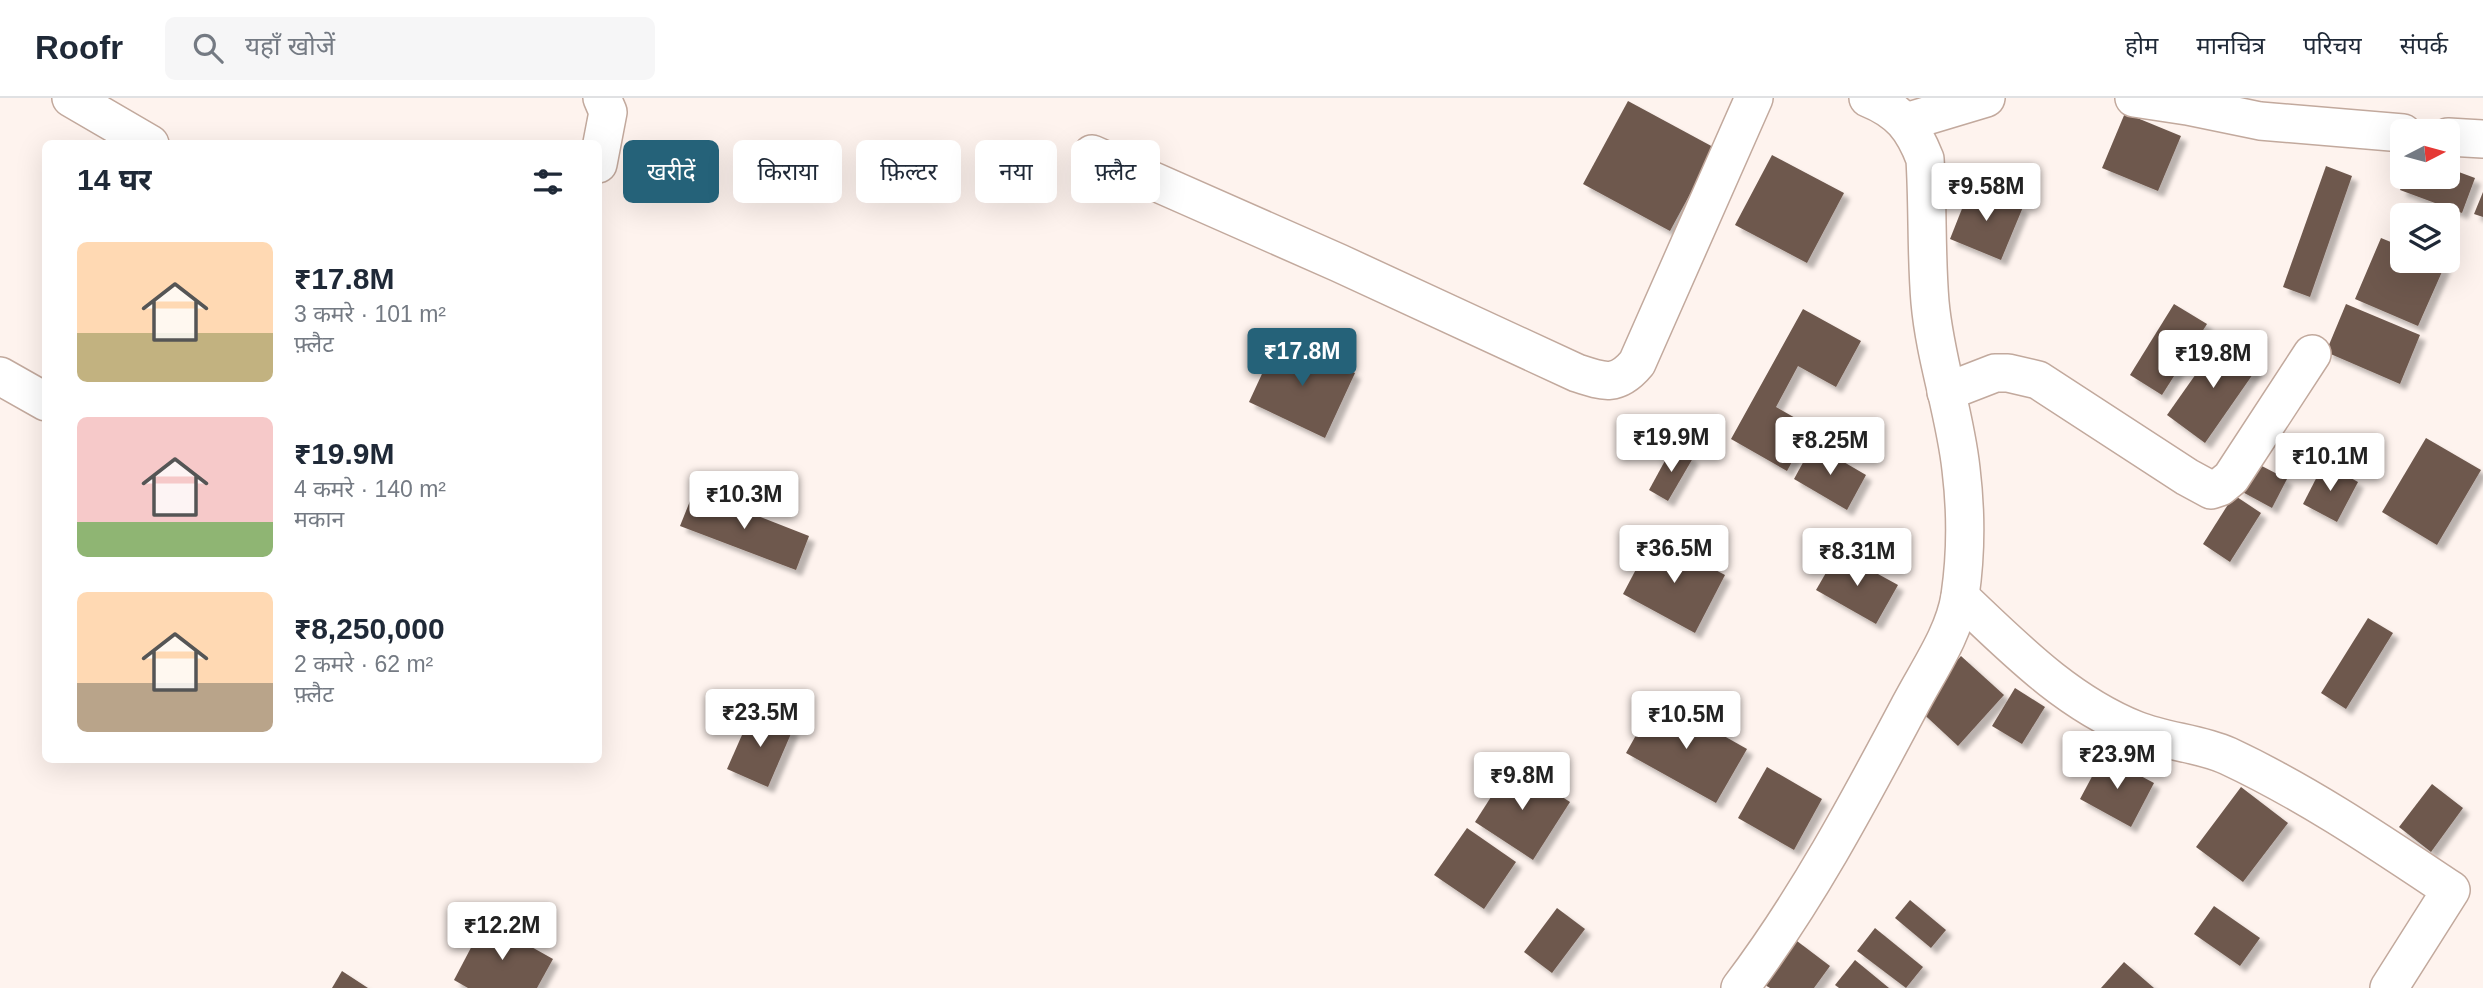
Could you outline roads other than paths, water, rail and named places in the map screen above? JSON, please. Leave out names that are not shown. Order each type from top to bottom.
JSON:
[{"type":"street","points":[[71,98],[143,140]]},
{"type":"street","points":[[601,98],[608,112],[602,143]]},
{"type":"street","points":[[1160,184],[1577,373],[1598,380],[1616,381],[1628,374],[1637,363],[1754,98]]},
{"type":"street","points":[[1740,988],[1771,946],[1853,812],[1942,644],[1956,615],[1960,597],[1964,523],[1961,468],[1930,302],[1925,159],[1906,122],[1879,102],[1868,98]]},
{"type":"street","points":[[1906,122],[1986,98]]},
{"type":"street","points":[[2134,98],[2187,106],[2265,109],[2390,131]]},
{"type":"street","points":[[2460,138],[2483,139]]},
{"type":"street","points":[[1946,392],[1995,373],[2038,380],[2211,490],[2220,488],[2231,478],[2312,354]]},
{"type":"street","points":[[0,376],[42,400]]},
{"type":"street","points":[[1960,597],[2041,673],[2084,704],[2139,731],[2207,748],[2271,778],[2374,838],[2451,890],[2389,988]]}]
